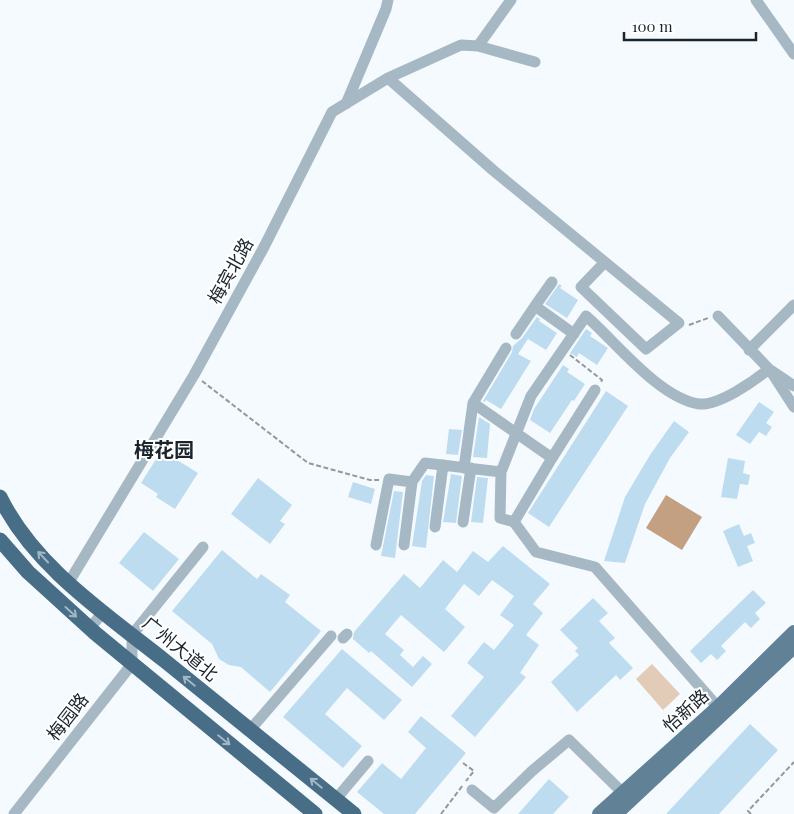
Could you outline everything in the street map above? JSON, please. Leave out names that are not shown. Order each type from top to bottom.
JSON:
[{"type":"highway","name":"广州大道北","points":[[0,497],[25,538],[69,582],[354,814]]},
{"type":"highway","points":[[0,540],[28,572],[90,628],[315,814]]},
{"type":"main road","name":"怡新路","points":[[618,814],[722,710],[794,632]]},
{"type":"main road","name":"怡新路","points":[[599,814],[794,647]]},
{"type":"street","points":[[346,104],[386,9],[388,0]]},
{"type":"street","points":[[511,0],[478,46],[535,62]]},
{"type":"street","points":[[756,0],[794,54]]},
{"type":"street","name":"梅宾北路","points":[[69,582],[194,375],[264,247],[332,112],[388,78],[461,45],[478,46]]},
{"type":"street","points":[[388,78],[494,172],[678,323],[646,349],[581,287],[604,263]]},
{"type":"street","points":[[516,334],[552,282]]},
{"type":"street","points":[[750,350],[794,305]]},
{"type":"street","points":[[535,306],[574,334]]},
{"type":"street","points":[[722,710],[595,567],[536,552],[514,522],[500,518],[502,472],[531,396],[586,316],[665,391],[700,404],[734,394],[770,369]]},
{"type":"street","points":[[718,316],[770,369],[794,386]]},
{"type":"street","points":[[463,522],[473,403],[506,348]]},
{"type":"street","points":[[770,369],[794,408]]},
{"type":"street","points":[[514,522],[595,390]]},
{"type":"street","points":[[473,403],[552,458]]},
{"type":"street","points":[[404,545],[412,482],[425,463],[502,472]]},
{"type":"street","points":[[435,527],[444,465]]},
{"type":"street","points":[[376,546],[389,479],[412,482]]},
{"type":"street","points":[[132,664],[132,635],[203,547]]},
{"type":"street","points":[[90,628],[104,611]]},
{"type":"street","points":[[250,730],[330,636]]},
{"type":"street","name":"梅园路","points":[[14,814],[132,664]]},
{"type":"street","points":[[472,790],[494,808],[532,771],[569,740],[623,793]]},
{"type":"street","points":[[336,800],[368,761]]},
{"type":"path","points":[[685,327],[703,319],[718,316]]},
{"type":"path","points":[[569,355],[602,380]]},
{"type":"path","points":[[194,375],[308,463],[370,480]]},
{"type":"path","points":[[751,814],[748,810],[794,762]]},
{"type":"path","points":[[441,814],[474,771],[463,764]]},
{"type":"shaded area","points":[[666,495],[702,517],[682,550],[646,528]]},
{"type":"shaded area","points":[[652,664],[680,694],[663,710],[636,679]]},
{"type":"building","points":[[559,284],[562,286],[560,288],[578,300],[567,318],[545,304]]},
{"type":"building","points":[[537,317],[540,319],[539,321],[557,333],[546,350],[528,339],[518,354],[531,361],[501,409],[486,400],[485,402],[483,401],[512,352],[513,346],[522,338]]},
{"type":"building","points":[[586,329],[592,333],[590,336],[608,348],[597,365],[579,353],[577,357],[570,353]]},
{"type":"building","points":[[563,365],[569,369],[567,372],[585,384],[550,433],[530,420],[534,409]]},
{"type":"building","points":[[606,391],[628,406],[549,527],[528,513]]},
{"type":"building","points":[[759,402],[774,412],[766,423],[772,427],[766,436],[759,432],[750,444],[736,435]]},
{"type":"building","points":[[479,417],[490,424],[487,458],[473,457]]},
{"type":"building","points":[[674,421],[689,432],[670,458],[645,504],[625,563],[604,561],[625,497],[650,455]]},
{"type":"building","points":[[449,429],[462,430],[458,455],[446,454]]},
{"type":"building","points":[[165,445],[177,453],[174,458],[198,473],[175,509],[156,497],[158,494],[141,483]]},
{"type":"building","points":[[728,458],[745,461],[743,473],[750,475],[748,485],[740,484],[737,499],[721,497]]},
{"type":"building","points":[[451,474],[462,476],[456,523],[443,522]]},
{"type":"building","points":[[426,475],[434,476],[426,548],[412,546],[422,481]]},
{"type":"building","points":[[477,477],[488,478],[483,523],[471,522]]},
{"type":"building","points":[[258,478],[292,505],[280,521],[285,524],[270,544],[231,514]]},
{"type":"building","points":[[353,482],[375,489],[371,504],[348,497]]},
{"type":"building","points":[[394,491],[403,492],[395,558],[381,556]]},
{"type":"building","points":[[739,524],[744,536],[751,533],[755,543],[747,546],[753,561],[738,567],[723,531]]},
{"type":"building","points":[[144,532],[179,559],[153,591],[119,563]]},
{"type":"building","points":[[503,546],[550,584],[533,604],[543,613],[526,635],[539,645],[520,673],[526,677],[475,737],[451,716],[484,677],[467,663],[484,642],[494,650],[514,625],[500,615],[514,596],[492,580],[479,596],[464,584],[445,609],[465,627],[444,652],[401,615],[385,634],[404,650],[400,655],[413,667],[423,656],[432,664],[412,687],[371,651],[369,653],[353,639],[354,632],[404,574],[420,588],[443,560],[457,572],[473,551],[488,562]]},
{"type":"building","points":[[222,550],[257,579],[261,574],[290,595],[285,602],[321,631],[270,692],[241,667],[229,665],[219,659],[212,644],[172,611]]},
{"type":"building","points":[[753,590],[766,603],[755,613],[760,619],[751,628],[745,622],[721,646],[726,651],[717,660],[711,654],[701,663],[690,651]]},
{"type":"building","points":[[593,598],[608,613],[599,621],[615,638],[609,643],[633,668],[620,680],[616,675],[577,712],[551,682],[579,655],[575,651],[578,648],[560,630]]},
{"type":"building","points":[[342,649],[402,700],[384,720],[347,688],[325,714],[362,746],[343,768],[283,717]]},
{"type":"building","points":[[421,716],[466,753],[415,814],[384,814],[357,792],[382,763],[401,779],[426,748],[408,732]]},
{"type":"building","points":[[750,724],[778,750],[719,814],[666,814]]},
{"type":"building","points":[[549,779],[569,797],[553,814],[518,814]]},
{"type":"district","name":"梅花园","points":[[164,450]]}]
